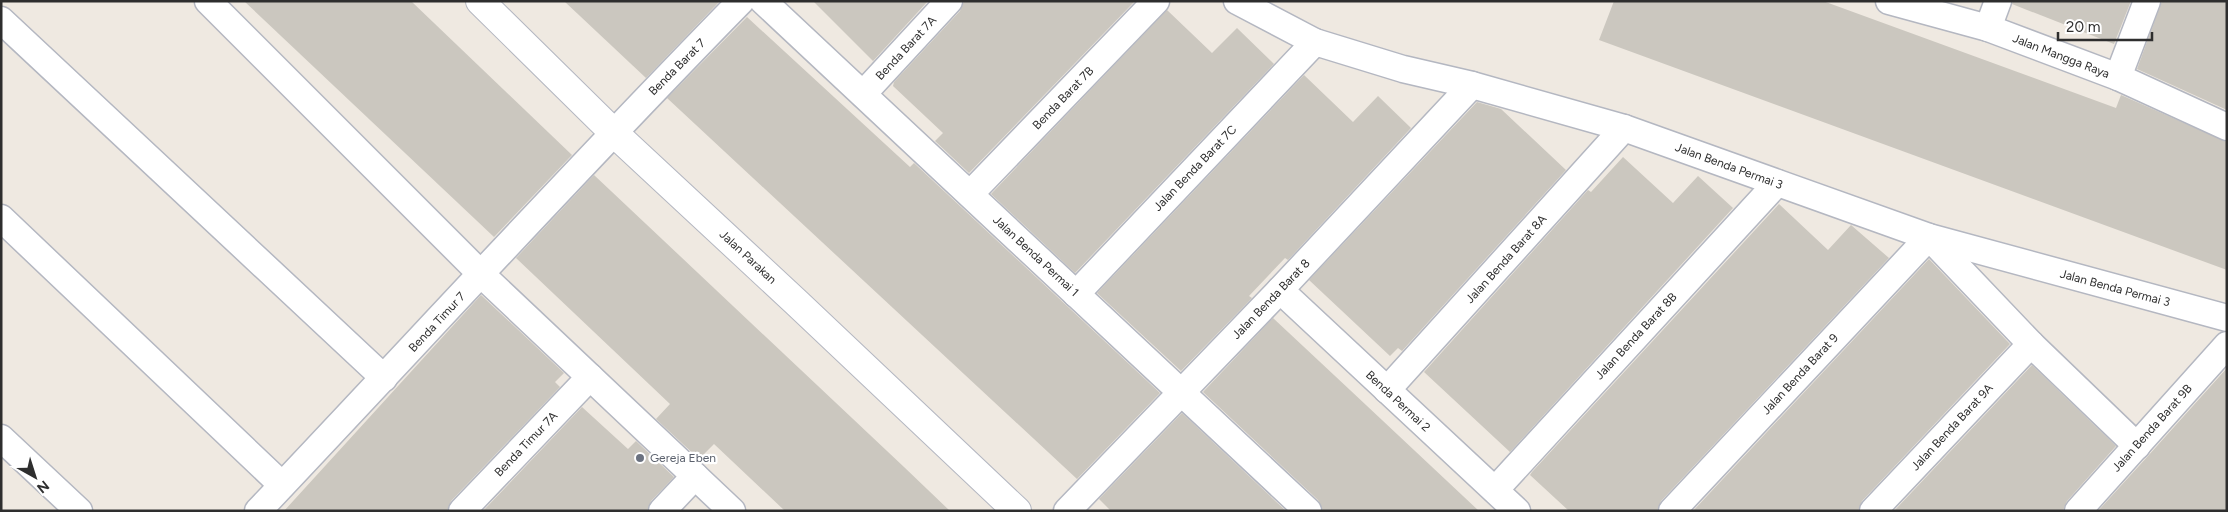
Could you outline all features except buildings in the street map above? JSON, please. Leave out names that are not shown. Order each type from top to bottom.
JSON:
[{"type":"street","points":[[208,1],[482,275],[732,511]]},
{"type":"street","name":"Jalan Parakan","points":[[480,1],[613,132],[797,302],[1017,511]]},
{"type":"street","name":"Benda Barat 7","points":[[613,132],[741,1]]},
{"type":"street","name":"Jalan Benda Permai 1","points":[[763,1],[1308,511]]},
{"type":"street","name":"Benda Barat 7A","points":[[863,94],[949,1]]},
{"type":"street","name":"Benda Barat 7B","points":[[970,194],[1156,1]]},
{"type":"street","name":"Jalan Benda Permai 3","points":[[1237,1],[1315,42],[1403,69],[1472,85],[1624,128],[1929,237],[2227,318]]},
{"type":"street","name":"Jalan Mangga Raya","points":[[1889,1],[1988,28],[2118,77],[2227,127]]},
{"type":"street","points":[[1988,28],[1998,1]]},
{"type":"street","points":[[2118,77],[2147,1]]},
{"type":"street","points":[[1,20],[384,378]]},
{"type":"street","name":"Jalan Benda Barat 7C","points":[[1076,294],[1315,42]]},
{"type":"street","name":"Jalan Benda Barat 8","points":[[1067,511],[1280,290],[1472,85]]},
{"type":"street","name":"Jalan Benda Barat 8A","points":[[1387,390],[1624,128]]},
{"type":"street","name":"Benda Timur 7","points":[[258,511],[482,275],[613,132]]},
{"type":"street","name":"Jalan Benda Barat 8B","points":[[1495,490],[1777,183]]},
{"type":"street","points":[[1,218],[282,485]]},
{"type":"street","points":[[1929,237],[2031,344],[2137,446]]},
{"type":"street","name":"Jalan Benda Barat 9","points":[[1672,511],[1929,237]]},
{"type":"street","name":"Benda Permai 2","points":[[1280,290],[1517,511]]},
{"type":"street","name":"Jalan Benda Barat 9A","points":[[1873,511],[2031,344]]},
{"type":"street","name":"Jalan Benda Barat 9B","points":[[2078,511],[2227,345]]},
{"type":"street","name":"Benda Timur 7A","points":[[462,511],[590,378]]},
{"type":"street","points":[[1,438],[79,511]]},
{"type":"street","points":[[662,511],[695,476]]},
{"type":"place","name":"Gereja Eben","points":[[640,458]]}]
